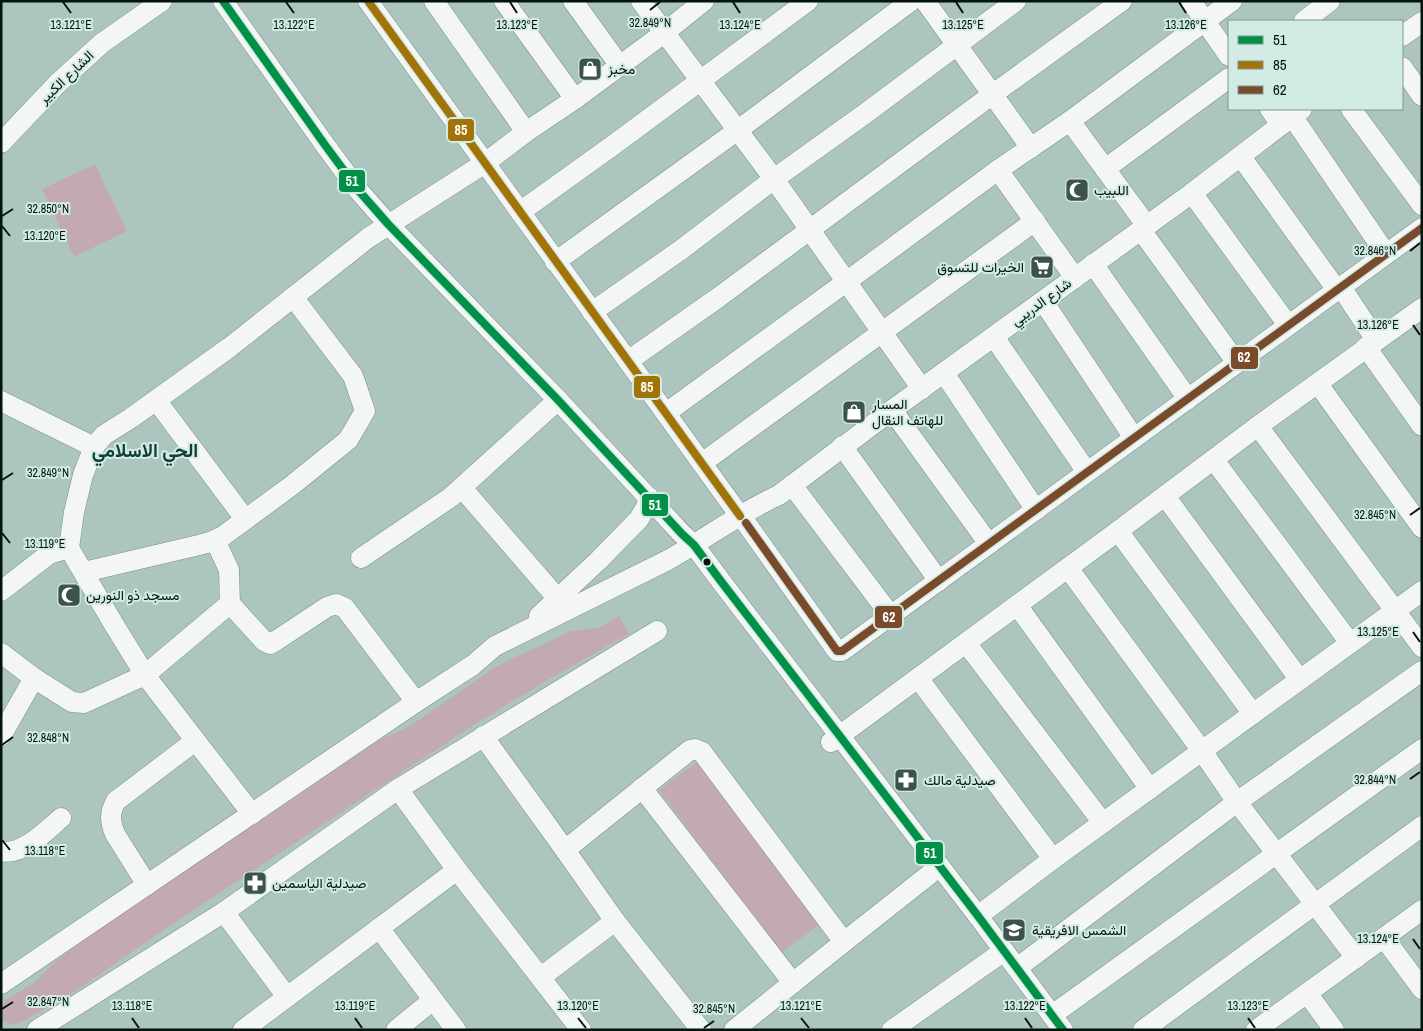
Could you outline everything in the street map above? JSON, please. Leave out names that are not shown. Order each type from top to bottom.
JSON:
[{"type":"street","name":"الشارع الكبير","points":[[1,143],[58,83],[96,49],[162,1]]},
{"type":"street","points":[[223,1],[324,145],[359,191],[388,224],[649,497],[691,549],[835,739],[978,916],[999,954],[1017,968],[1054,1025]]},
{"type":"street","points":[[368,1],[837,651],[842,651],[891,616],[1422,228]]},
{"type":"street","points":[[434,1],[526,132]]},
{"type":"street","points":[[504,1],[575,99]]},
{"type":"street","points":[[573,1],[620,66]]},
{"type":"street","points":[[641,1],[774,179],[922,389]]},
{"type":"street","points":[[252,814],[145,675],[69,548],[74,512],[83,475],[94,447],[104,435],[230,347],[368,238],[485,163],[620,66],[704,1]]},
{"type":"street","points":[[520,212],[808,1]]},
{"type":"street","points":[[556,262],[911,1]]},
{"type":"street","points":[[925,1],[1031,148]]},
{"type":"street","points":[[592,312],[682,249],[1016,1]]},
{"type":"street","points":[[628,361],[719,297],[809,229],[1122,1]]},
{"type":"street","points":[[1190,1],[1228,55]]},
{"type":"street","points":[[666,413],[998,170],[1070,121],[1232,1]]},
{"type":"street","points":[[1305,20],[1330,1]]},
{"type":"street","points":[[1403,35],[1422,22]]},
{"type":"street","points":[[1403,68],[1422,96]]},
{"type":"street","points":[[1105,169],[1228,79]]},
{"type":"street","points":[[1273,110],[1292,117],[1386,254]]},
{"type":"street","points":[[1352,110],[1422,204]]},
{"type":"street","name":"شارع الدريبي","points":[[691,549],[743,519],[764,510],[785,490],[842,446],[1192,193],[1292,117]]},
{"type":"street","points":[[1070,121],[1105,169],[1237,363]]},
{"type":"street","points":[[1241,157],[1339,288],[1422,426]]},
{"type":"street","points":[[998,170],[1075,278]]},
{"type":"street","points":[[1192,193],[1288,325]]},
{"type":"street","points":[[702,463],[1035,221]]},
{"type":"street","points":[[1093,264],[1188,399]]},
{"type":"street","points":[[84,572],[199,545],[223,536],[291,486],[348,440],[365,411],[353,376],[293,297]]},
{"type":"street","points":[[1043,301],[1134,438]]},
{"type":"street","points":[[835,739],[1118,532],[1258,426],[1422,308]]},
{"type":"street","points":[[994,337],[1087,472]]},
{"type":"street","points":[[944,373],[1036,510]]},
{"type":"street","points":[[1318,384],[1422,528]]},
{"type":"street","points":[[156,400],[245,519]]},
{"type":"street","points":[[361,558],[451,497],[558,400]]},
{"type":"street","points":[[1,401],[94,447]]},
{"type":"street","points":[[892,410],[990,544]]},
{"type":"street","points":[[1258,426],[1422,647]]},
{"type":"street","points":[[842,446],[939,581]]},
{"type":"street","points":[[1214,460],[1350,643]]},
{"type":"street","points":[[462,488],[558,599]]},
{"type":"street","points":[[785,490],[891,616]]},
{"type":"street","points":[[1166,496],[1300,680]]},
{"type":"street","points":[[520,632],[600,560],[639,519],[649,497]]},
{"type":"street","points":[[1118,532],[1253,714]]},
{"type":"street","points":[[215,540],[229,570],[230,606]]},
{"type":"street","points":[[1,591],[49,554],[69,548]]},
{"type":"street","points":[[1,984],[416,702],[474,665],[495,646],[691,549]]},
{"type":"street","points":[[474,665],[501,658],[665,575],[691,549]]},
{"type":"street","points":[[1068,568],[1238,802],[1356,958]]},
{"type":"street","points":[[978,916],[1053,859],[1422,591]]},
{"type":"street","points":[[230,606],[264,641],[270,644],[327,607],[336,604],[345,608],[416,702]]},
{"type":"street","points":[[1018,605],[1150,789]]},
{"type":"street","points":[[3,656],[72,702],[84,703],[145,675],[224,608],[230,606]]},
{"type":"street","points":[[37,1030],[224,912],[398,789],[657,631]]},
{"type":"street","points":[[966,643],[1103,823]]},
{"type":"street","points":[[1017,968],[1238,802],[1422,670]]},
{"type":"street","points":[[1,736],[34,678]]},
{"type":"street","points":[[918,678],[1053,859]]},
{"type":"street","points":[[483,736],[615,921],[701,1030]]},
{"type":"street","points":[[835,739],[930,874],[999,954],[1054,1025]]},
{"type":"street","points":[[147,885],[115,834],[111,825],[112,808],[116,802],[196,741]]},
{"type":"street","points":[[565,850],[690,750],[696,749],[702,752],[844,942]]},
{"type":"street","points":[[1054,1025],[1277,854],[1422,749]]},
{"type":"street","points":[[642,788],[792,983]]},
{"type":"street","points":[[398,789],[457,870],[581,1030]]},
{"type":"street","points":[[1,851],[7,853],[15,852],[25,847],[62,818]]},
{"type":"street","points":[[1143,1030],[1422,826]]},
{"type":"street","points":[[243,1030],[457,870]]},
{"type":"street","points":[[734,1030],[930,874]]},
{"type":"street","points":[[1256,1030],[1422,910]]},
{"type":"street","points":[[224,912],[287,997]]},
{"type":"street","points":[[541,977],[615,921]]},
{"type":"street","points":[[379,928],[456,1030]]},
{"type":"street","points":[[1384,938],[1422,988]]},
{"type":"street","points":[[900,1027],[999,954]]},
{"type":"street","points":[[1308,994],[1334,1030]]},
{"type":"street","points":[[396,1030],[433,1000]]},
{"type":"shaded area","points":[[95,164],[127,231],[74,257],[42,189]]},
{"type":"shaded area","points":[[619,616],[629,634],[474,725],[177,921],[80,988],[24,1021],[12,1025],[1,1020],[1,1006],[7,999],[34,983],[55,962],[80,942],[376,741],[396,733],[419,720],[495,667],[571,631],[598,628]]},
{"type":"shaded area","points":[[697,762],[819,925],[781,953],[659,790]]},
{"type":"transit line","name":"51","points":[[223,1],[359,191],[388,224],[558,400],[694,545],[1063,1030]]},
{"type":"transit line","name":"85","points":[[368,1],[740,516]]},
{"type":"transit line","name":"62","points":[[746,523],[837,651],[842,651],[1422,228]]},
{"type":"place","name":"مخبز","points":[[590,69]]},
{"type":"place","name":"اللبيب","points":[[1077,190]]},
{"type":"place","name":"الخيرات للتسوق","points":[[1042,267]]},
{"type":"place","name":"المسار للهاتف النقال","points":[[854,412]]},
{"type":"place","name":"مسجد ذو النورين","points":[[69,595]]},
{"type":"place","name":"صيدلية مالك","points":[[906,780]]},
{"type":"place","name":"صيدلية الياسمين","points":[[255,883]]},
{"type":"place","name":"الشمس الافريقية","points":[[1014,930]]},
{"type":"district","name":"الحي الاسلامي","points":[[145,450]]}]
